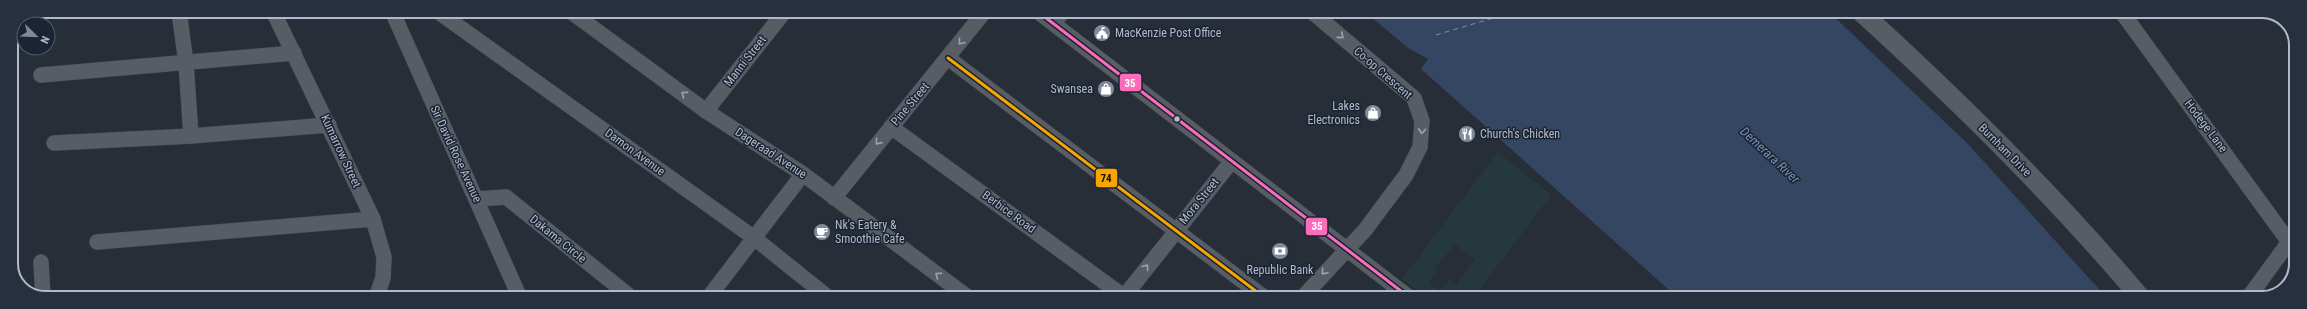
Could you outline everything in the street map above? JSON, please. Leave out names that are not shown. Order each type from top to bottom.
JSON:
[{"type":"street","points":[[180,18],[186,63],[191,136]]},
{"type":"street","name":"Kumarrow Street","points":[[276,18],[373,219],[384,258],[383,278],[378,291]]},
{"type":"street","name":"Sir David Rose Avenue","points":[[395,18],[412,59],[478,199],[517,291]]},
{"type":"street","name":"Damon Avenue","points":[[447,18],[753,237],[820,291]]},
{"type":"street","name":"Dageraad Avenue","points":[[589,18],[706,111],[803,174],[955,291]]},
{"type":"street","name":"Manni Street","points":[[706,111],[779,18]]},
{"type":"street","name":"Pine Street","points":[[834,198],[979,18]]},
{"type":"street","points":[[1046,18],[1401,291]]},
{"type":"street","points":[[1053,23],[1058,18]]},
{"type":"street","name":"Co-op Crescent","points":[[1308,291],[1365,230],[1406,175],[1420,147],[1422,121],[1414,98],[1319,18]]},
{"type":"street","name":"Burnham Drive","points":[[1868,18],[2001,145],[2094,242],[2136,291]]},
{"type":"street","name":"Hodege Lane","points":[[2126,18],[2289,236]]},
{"type":"street","points":[[41,75],[294,53]]},
{"type":"street","points":[[948,58],[1256,291]]},
{"type":"street","points":[[54,143],[191,136],[329,125]]},
{"type":"street","name":"Berbice Road","points":[[891,127],[1116,291]]},
{"type":"street","name":"Mora Street","points":[[1129,291],[1175,230],[1232,161]]},
{"type":"street","points":[[713,291],[753,237],[803,174]]},
{"type":"street","name":"Dakama Circle","points":[[478,199],[506,197],[623,291]]},
{"type":"street","points":[[97,242],[373,219]]},
{"type":"street","points":[[2253,291],[2289,244]]},
{"type":"street","points":[[41,262],[43,291]]},
{"type":"green space","points":[[1498,152],[1551,195],[1478,291],[1441,291],[1449,280],[1456,285],[1475,260],[1455,244],[1435,268],[1438,271],[1429,283],[1439,291],[1418,291],[1402,279]]},
{"type":"water","name":"Demerara River","points":[[1372,18],[1835,18],[1968,144],[2101,291],[1670,291],[1421,69],[1428,59],[1408,48]]},
{"type":"ferry route","points":[[1436,35],[1493,18]]},
{"type":"transit line","name":"35","points":[[1046,18],[1401,291]]},
{"type":"transit line","name":"74","points":[[948,58],[1256,291]]},
{"type":"place","name":"MacKenzie Post Office","points":[[1102,33]]},
{"type":"place","name":"Swansea","points":[[1106,89]]},
{"type":"place","name":"Lakes Electronics","points":[[1373,113]]},
{"type":"place","name":"Church's Chicken","points":[[1467,134]]},
{"type":"place","name":"Nk's Eatery & Smoothie Cafe","points":[[822,232]]},
{"type":"place","name":"Republic Bank","points":[[1280,251]]}]
